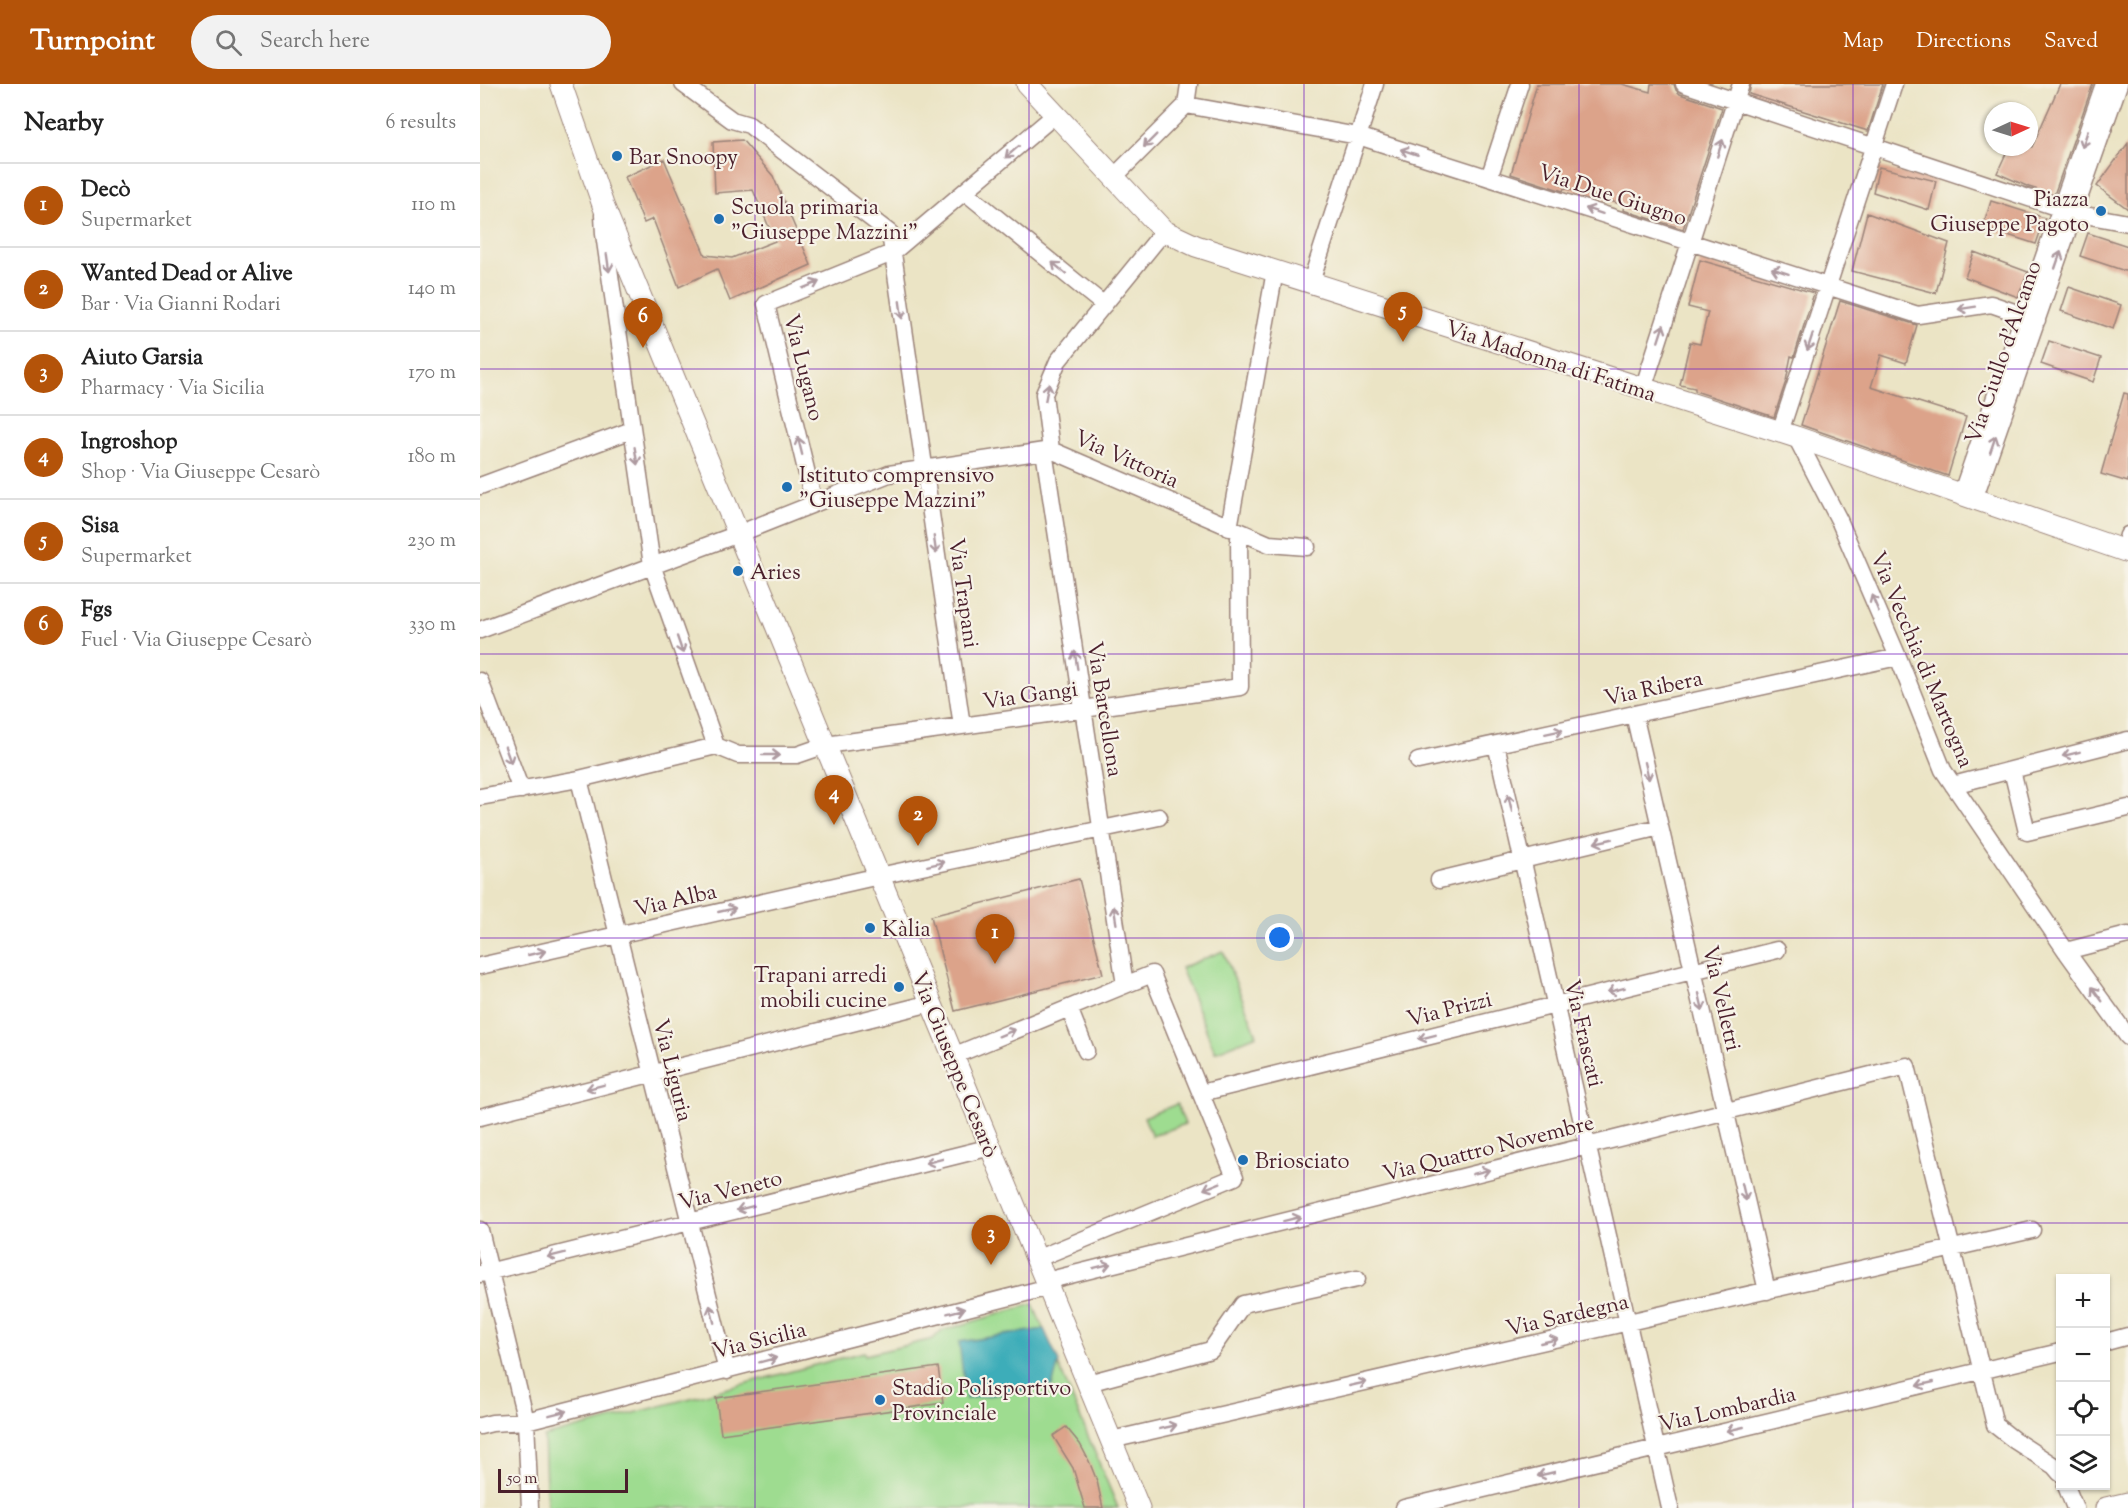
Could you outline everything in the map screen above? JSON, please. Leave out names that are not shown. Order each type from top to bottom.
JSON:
[{"type":"street","name":"Via Giuseppe Cesarò","points":[[561,84],[603,205],[1139,1508]]},
{"type":"street","name":"Via Trapani","points":[[683,84],[732,120],[749,125],[890,233],[962,726]]},
{"type":"street","name":"Via Madonna di Fatima","points":[[1028,84],[1164,231],[1196,246],[1788,435],[1967,497],[2127,546]]},
{"type":"street","points":[[1114,177],[1186,105],[1189,84]]},
{"type":"street","points":[[1311,282],[1375,84]]},
{"type":"street","points":[[1489,178],[1520,84]]},
{"type":"street","points":[[1684,84],[2068,210],[2128,223]]},
{"type":"street","points":[[1643,389],[1741,84]]},
{"type":"street","points":[[1788,435],[1828,286],[1894,84]]},
{"type":"street","name":"Via Ciullo d'Alcamo","points":[[2068,210],[2104,84]]},
{"type":"street","name":"Via Ciullo d'Alcamo","points":[[1967,497],[2068,210],[2119,84]]},
{"type":"street","name":"Via Due Giugno","points":[[1186,105],[1358,136],[1918,315],[1991,304],[2030,318]]},
{"type":"street","name":"Via Lugano","points":[[814,503],[766,304],[892,253],[1056,114]]},
{"type":"street","points":[[965,192],[1104,305]]},
{"type":"street","points":[[480,797],[579,779],[716,746],[652,565],[604,234],[603,205]]},
{"type":"street","name":"Via Barcellona","points":[[1124,979],[1083,709],[1048,451],[1044,394],[1058,361],[1164,231]]},
{"type":"street","points":[[1234,530],[1275,271]]},
{"type":"street","points":[[480,486],[632,430]]},
{"type":"street","name":"Via Vecchia di Martogna","points":[[1788,435],[1839,520],[1898,657],[1942,770],[2128,1037]]},
{"type":"street","name":"Via Vittoria","points":[[480,630],[738,534],[889,474],[1048,451],[1269,544],[1307,546]]},
{"type":"street","name":"Via Gangi","points":[[716,746],[738,755],[796,755],[826,744],[1239,687],[1234,530]]},
{"type":"street","name":"Via Ribera","points":[[1418,761],[1898,657]]},
{"type":"street","points":[[480,681],[520,790]]},
{"type":"street","name":"Via Velletri","points":[[1634,714],[1767,1291]]},
{"type":"street","points":[[1953,785],[2128,740]]},
{"type":"street","name":"Via Frascati","points":[[1497,744],[1670,1508]]},
{"type":"street","points":[[2012,770],[2027,832],[2128,808]]},
{"type":"street","name":"Via Liguria","points":[[579,779],[727,1371]]},
{"type":"street","name":"Via Alba","points":[[480,966],[879,876],[1158,818]]},
{"type":"street","points":[[1439,880],[1660,827]]},
{"type":"street","points":[[2066,951],[2128,935]]},
{"type":"street","name":"Via Prizzi","points":[[1208,1091],[1778,950]]},
{"type":"street","points":[[953,1056],[1069,1008],[1124,979],[1152,974],[1208,1091],[1223,1146],[1235,1177],[1036,1258]]},
{"type":"street","points":[[480,1116],[931,1003]]},
{"type":"street","points":[[1069,1008],[1086,1051]]},
{"type":"street","name":"Via Quattro Novembre","points":[[1047,1284],[1588,1145],[1907,1066],[1952,1249]]},
{"type":"street","name":"Via Veneto","points":[[485,1273],[991,1147]]},
{"type":"street","points":[[480,1230],[485,1273],[526,1422],[530,1508]]},
{"type":"street","name":"Via Sardegna","points":[[1111,1440],[2032,1230]]},
{"type":"street","points":[[1952,1249],[1995,1425],[2056,1468]]},
{"type":"street","points":[[1088,1383],[1211,1350],[1243,1304],[1358,1279]]},
{"type":"street","name":"Via Sicilia","points":[[480,1426],[492,1423],[526,1422],[727,1371],[1047,1284]]},
{"type":"street","points":[[2110,1341],[2128,1336]]},
{"type":"street","name":"Via Lombardia","points":[[1404,1508],[2056,1353]]},
{"type":"street","points":[[2068,1490],[2075,1508]]},
{"type":"street","points":[[2106,1508],[2128,1503]]},
{"type":"green space","points":[[1223,951],[1257,1035],[1215,1052],[1181,968]]},
{"type":"green space","points":[[1177,1104],[1185,1124],[1152,1136],[1144,1117]]},
{"type":"green space","name":"Stadio Polisportivo Provinciale","points":[[1033,1304],[1118,1508],[547,1508],[544,1437],[864,1352],[865,1355],[933,1339],[941,1331]]},
{"type":"water","points":[[1044,1329],[1059,1362],[1052,1386],[966,1399],[959,1342]]},
{"type":"building","points":[[1537,84],[1622,84],[1650,92],[1651,84],[1674,84],[1680,94],[1722,108],[1683,229],[1623,210],[1624,205],[1564,188],[1563,191],[1511,174]]},
{"type":"building","points":[[1751,84],[1883,84],[1868,131],[1749,94]]},
{"type":"building","points":[[2060,84],[2093,84],[2054,195],[1997,173],[2005,156],[2038,156],[2038,134]]},
{"type":"building","points":[[742,140],[773,176],[811,265],[730,301],[717,269],[679,287],[653,219],[644,223],[625,177],[664,159],[705,255],[732,258],[775,241],[753,190],[715,193],[713,142]]},
{"type":"building","points":[[2128,143],[2128,209],[2097,186]]},
{"type":"building","points":[[1879,167],[1936,181],[1929,210],[1873,192]]},
{"type":"building","points":[[1991,201],[2045,218],[2036,244],[1983,227]]},
{"type":"building","points":[[1867,213],[1949,243],[1936,293],[1852,271]]},
{"type":"building","points":[[2088,233],[2128,246],[2128,272],[2080,256]]},
{"type":"building","points":[[1974,252],[2028,272],[2018,297],[1965,277]]},
{"type":"building","points":[[1700,260],[1814,293],[1794,357],[1791,356],[1786,381],[1774,417],[1695,391],[1695,388],[1680,385],[1690,342],[1700,344],[1708,312],[1688,307]]},
{"type":"building","points":[[2069,287],[2121,305],[2113,329],[2061,311]]},
{"type":"building","points":[[1840,301],[1917,325],[1906,363],[1881,355],[1871,387],[1966,417],[1948,476],[1801,425]]},
{"type":"building","points":[[2049,341],[2101,358],[2093,382],[2041,364]]},
{"type":"building","points":[[2124,393],[2128,394],[2128,482],[2101,474]]},
{"type":"building","points":[[1079,879],[1103,974],[955,1011],[931,916]]},
{"type":"building","points":[[938,1367],[943,1403],[721,1434],[716,1398]]},
{"type":"building","points":[[1066,1427],[1080,1444],[1089,1461],[1097,1481],[1103,1508],[1085,1508],[1073,1468],[1053,1436]]},
{"type":"place","name":"Bar Snoopy","points":[[617,156]]},
{"type":"place","name":"Piazza Giuseppe Pagoto","points":[[2101,211]]},
{"type":"place","name":"Scuola primaria \"Giuseppe Mazzini\"","points":[[719,219]]},
{"type":"place","name":"Sisa","points":[[1403,342]]},
{"type":"place","name":"Fgs","points":[[643,348]]},
{"type":"place","name":"Istituto comprensivo \"Giuseppe Mazzini\"","points":[[787,487]]},
{"type":"place","name":"Aries","points":[[738,571]]},
{"type":"place","name":"Ingroshop","points":[[834,825]]},
{"type":"place","name":"Wanted Dead or Alive","points":[[918,846]]},
{"type":"place","name":"Kàlia","points":[[870,928]]},
{"type":"place","name":"Decò","points":[[995,964]]},
{"type":"place","name":"Trapani arredi mobili cucine","points":[[899,987]]},
{"type":"place","name":"Briosciato","points":[[1243,1160]]},
{"type":"place","name":"Aiuto Garsia","points":[[991,1265]]},
{"type":"place","name":"Stadio Polisportivo Provinciale","points":[[880,1400]]}]
